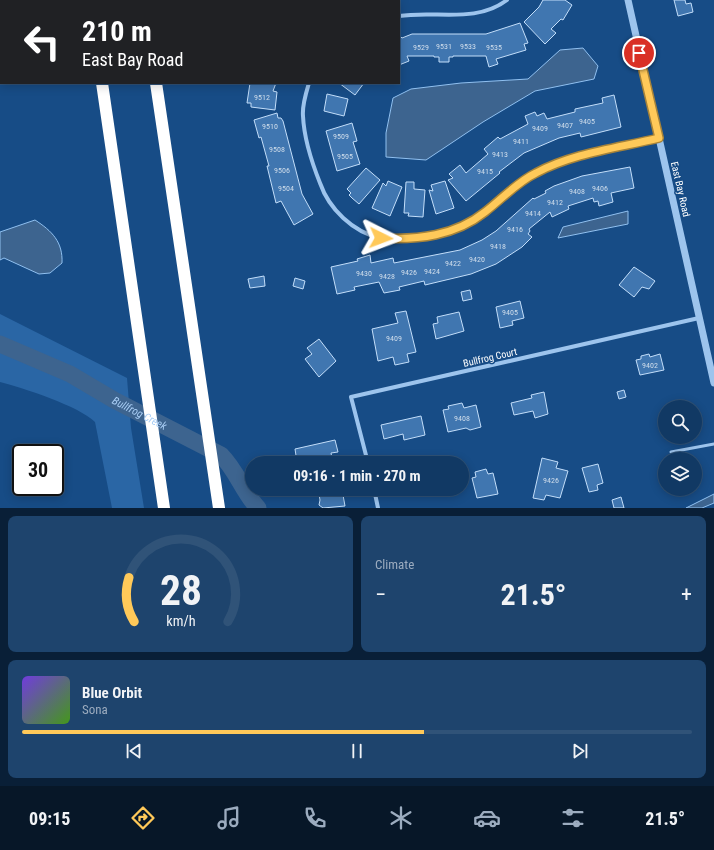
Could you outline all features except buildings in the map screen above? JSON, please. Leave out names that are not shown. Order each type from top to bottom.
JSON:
[{"type":"highway","points":[[102,84],[164,508]]},
{"type":"highway","points":[[156,84],[219,508]]},
{"type":"street","points":[[400,16],[418,14],[474,14],[491,10],[508,0]]},
{"type":"street","name":"East Bay Road","points":[[628,0],[714,383]]},
{"type":"street","points":[[309,84],[303,114],[306,134],[325,198],[351,224],[364,233],[381,238],[400,239],[427,237],[462,227],[484,213],[535,173],[573,158],[659,138]]},
{"type":"street","name":"Bullfrog Court","points":[[366,456],[352,397],[699,318]]},
{"type":"street","points":[[375,496],[378,508]]},
{"type":"lane","points":[[671,452],[714,444]]},
{"type":"shaded area","points":[[583,48],[598,66],[594,79],[535,91],[483,122],[426,160],[386,157],[386,133],[393,98],[411,89],[461,83],[528,79],[560,50]]},
{"type":"shaded area","points":[[628,211],[628,224],[558,238],[563,227]]},
{"type":"shaded area","points":[[35,220],[47,228],[61,249],[62,263],[50,273],[39,274],[4,258],[0,260],[0,232]]},
{"type":"shaded area","points":[[0,314],[127,378],[131,428],[144,508],[112,508],[95,422],[77,410],[64,404],[36,393],[0,382]]},
{"type":"shaded area","points":[[714,494],[714,503],[702,508],[686,508]]},
{"type":"waterway","name":"Bullfrog Creek","points":[[0,344],[70,374],[114,400],[221,455],[227,461],[258,508]]},
{"type":"route","points":[[381,238],[400,239],[427,237],[462,227],[484,213],[535,173],[573,158],[659,138],[639,53]]}]
